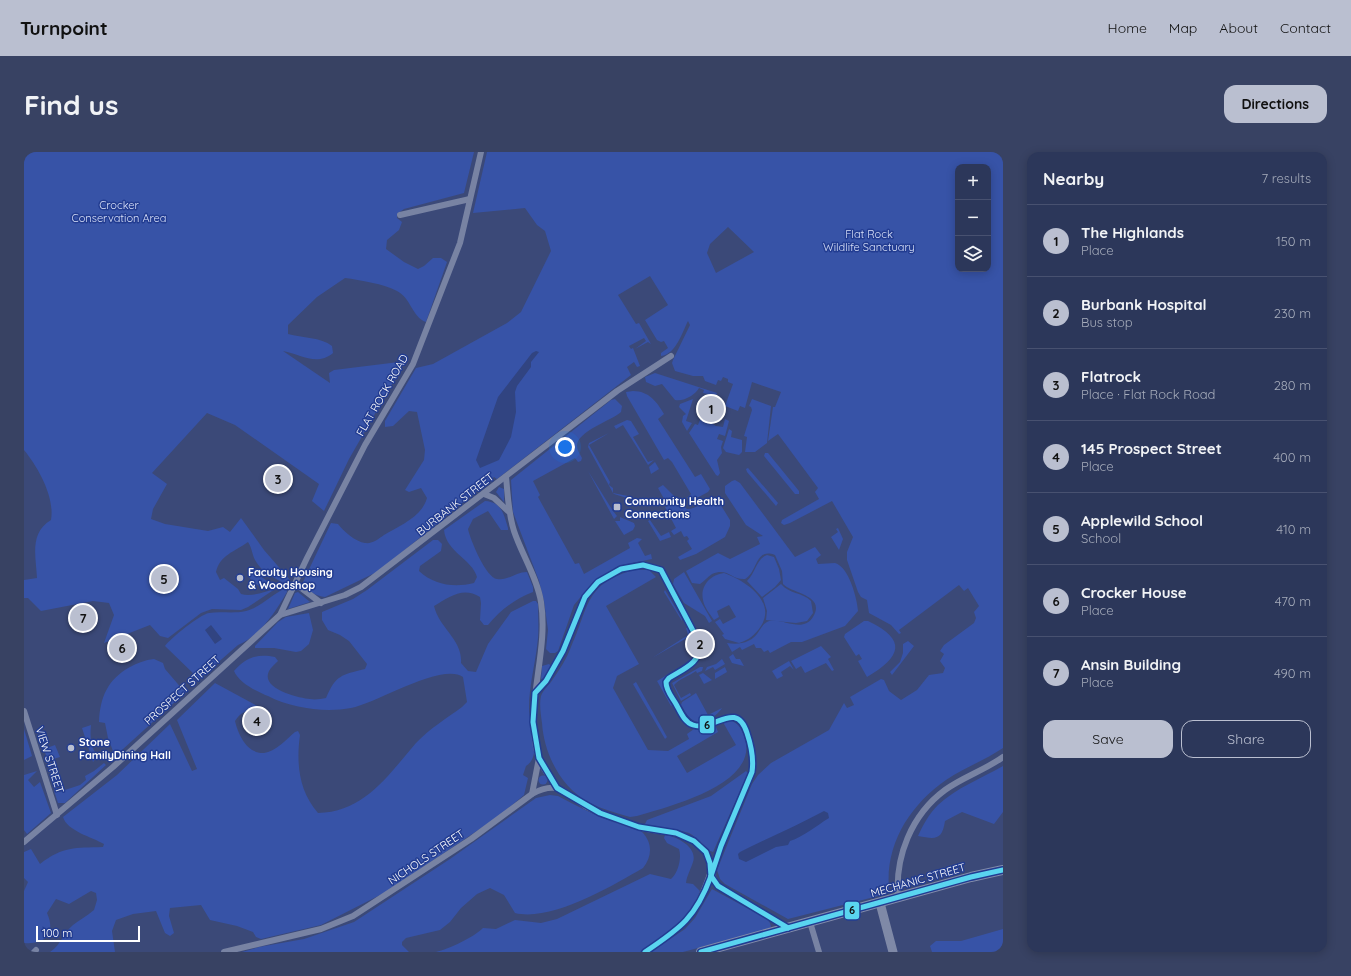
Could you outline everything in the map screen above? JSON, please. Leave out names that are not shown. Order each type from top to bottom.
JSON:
[{"type":"main road","name":"MECHANIC STREET","points":[[701,952],[1003,870]]},
{"type":"street","name":"FLAT ROCK ROAD","points":[[280,615],[318,535],[365,445],[394,398],[412,364],[460,243],[481,152]]},
{"type":"street","points":[[400,215],[470,199]]},
{"type":"street","name":"BURBANK STREET","points":[[280,615],[321,604],[352,592],[365,585],[630,383],[671,356]]},
{"type":"street","points":[[506,477],[508,511],[518,542],[534,579],[541,603],[542,630],[536,675],[533,722],[539,758],[532,794]]},
{"type":"street","points":[[484,494],[494,498],[508,511]]},
{"type":"street","points":[[296,584],[321,604]]},
{"type":"street","name":"PROSPECT STREET","points":[[24,842],[113,767],[280,615]]},
{"type":"street","name":"VIEW STREET","points":[[24,711],[57,815]]},
{"type":"street","points":[[898,898],[898,874],[902,852],[911,830],[930,802],[946,790],[1003,757]]},
{"type":"street","points":[[539,758],[557,788],[594,810],[626,823],[648,829],[676,833],[694,841],[706,852],[710,863],[710,874],[702,898],[690,918],[645,952]]},
{"type":"street","name":"NICHOLS STREET","points":[[224,952],[321,929],[353,916],[471,840],[538,790],[557,788]]},
{"type":"street","points":[[710,874],[722,889],[788,928]]},
{"type":"street","points":[[880,903],[893,952]]},
{"type":"street","points":[[810,922],[818,952]]},
{"type":"green space","name":"Crocker Conservation Area","points":[[24,152],[474,152],[464,193],[404,209],[397,214],[397,218],[402,222],[399,230],[387,240],[386,249],[404,262],[418,269],[433,258],[441,258],[447,262],[426,322],[421,320],[402,294],[397,291],[379,284],[345,278],[317,297],[288,325],[288,334],[317,339],[332,346],[333,353],[321,359],[308,358],[283,351],[330,383],[329,373],[334,370],[399,362],[403,365],[349,459],[324,511],[312,501],[319,484],[235,425],[207,413],[152,473],[167,484],[153,509],[151,519],[165,524],[208,531],[223,527],[230,532],[241,518],[264,550],[290,580],[287,585],[269,575],[261,568],[255,560],[248,542],[233,551],[224,558],[218,566],[216,572],[220,580],[224,578],[238,589],[241,594],[245,595],[258,594],[275,589],[248,607],[241,610],[212,609],[201,613],[168,638],[160,636],[150,625],[104,643],[114,615],[109,603],[93,601],[41,611],[28,598],[24,598],[24,580],[37,578],[35,546],[39,532],[44,525],[51,520],[52,511],[48,492],[40,474],[24,450]]},
{"type":"green space","name":"Flat Rock Wildlife Sanctuary","points":[[487,152],[1003,152],[1003,748],[946,780],[921,801],[902,827],[896,841],[891,856],[889,889],[886,894],[788,919],[725,884],[720,879],[717,870],[752,784],[758,775],[771,763],[829,730],[844,703],[847,708],[854,705],[850,697],[881,679],[884,680],[889,691],[901,700],[917,690],[929,675],[943,673],[945,668],[940,661],[944,654],[940,651],[944,645],[974,623],[976,618],[974,612],[979,606],[968,588],[964,591],[959,585],[899,630],[901,633],[899,634],[891,625],[869,613],[867,600],[861,597],[858,592],[847,560],[847,552],[853,537],[832,501],[790,523],[784,525],[781,523],[782,520],[819,499],[815,492],[818,488],[778,434],[768,441],[773,407],[775,407],[781,392],[752,382],[745,408],[740,406],[738,411],[725,406],[733,384],[728,382],[728,379],[723,377],[721,381],[718,380],[716,385],[705,381],[703,376],[693,376],[675,371],[672,363],[690,325],[688,321],[675,347],[671,351],[661,356],[661,353],[668,348],[664,341],[661,342],[657,340],[645,320],[668,305],[650,276],[618,295],[636,324],[639,323],[651,344],[648,342],[635,349],[646,341],[644,338],[629,346],[631,349],[633,348],[640,366],[637,367],[634,362],[627,367],[631,375],[497,479],[494,477],[379,571],[325,597],[318,596],[304,585],[303,582],[331,523],[338,524],[346,533],[358,541],[370,543],[415,516],[424,505],[427,498],[421,488],[409,492],[405,490],[424,460],[425,450],[417,412],[409,411],[393,426],[385,427],[385,421],[416,368],[433,364],[507,323],[521,312],[551,251],[545,231],[537,225],[525,208],[473,213]],"holes":[[[728,227],[754,252],[716,273],[707,253],[710,244]]]},
{"type":"green space","points":[[655,373],[717,393],[714,402],[706,399],[708,394],[703,393],[704,390],[699,388],[689,397],[682,400],[675,400],[662,384],[655,386],[646,382],[645,377]]},
{"type":"green space","points":[[639,391],[648,395],[658,405],[664,414],[658,419],[695,477],[701,474],[710,489],[708,492],[693,500],[687,498],[691,494],[672,462],[668,458],[664,460],[627,396],[626,392]]},
{"type":"green space","points":[[615,399],[622,406],[621,412],[588,431],[578,441],[577,448],[582,458],[581,461],[578,462],[575,458],[533,481],[540,495],[538,497],[575,564],[579,563],[584,574],[630,548],[628,543],[637,538],[642,539],[638,543],[645,556],[651,554],[652,559],[618,566],[593,582],[574,605],[558,651],[555,653],[550,653],[546,649],[548,630],[544,601],[539,581],[513,512],[511,480],[611,400]]},
{"type":"green space","points":[[693,399],[686,421],[692,423],[687,431],[682,422],[683,416],[686,414],[679,407],[680,404]]},
{"type":"green space","points":[[752,399],[771,406],[767,443],[755,452],[745,452],[747,437],[744,436],[752,410],[749,406]]},
{"type":"green space","points":[[703,411],[714,415],[711,423],[716,426],[723,427],[725,419],[729,421],[725,436],[719,434],[717,439],[723,441],[721,447],[722,453],[717,460],[720,473],[718,476],[689,433],[695,424],[698,425]]},
{"type":"green space","points":[[627,420],[631,421],[639,434],[633,437],[648,462],[654,460],[648,465],[623,425],[616,429],[614,426]]},
{"type":"green space","points":[[729,429],[732,431],[731,437],[742,440],[742,452],[739,455],[726,452],[723,448]]},
{"type":"green space","points":[[609,433],[589,445],[610,482],[609,485],[613,488],[613,493],[588,447],[589,443]]},
{"type":"green space","points":[[765,453],[768,453],[799,491],[799,494],[795,494],[764,456]]},
{"type":"green space","points":[[655,462],[659,469],[651,474],[649,467]]},
{"type":"green space","points":[[748,468],[778,503],[776,506],[747,472],[746,469]]},
{"type":"green space","points":[[588,471],[617,516],[614,519]]},
{"type":"green space","points":[[735,480],[740,483],[795,557],[815,547],[821,555],[816,559],[818,564],[835,563],[844,570],[854,591],[858,611],[845,626],[802,642],[791,642],[770,653],[768,650],[764,652],[761,648],[756,648],[754,644],[742,650],[740,647],[732,652],[727,643],[736,644],[749,641],[767,622],[778,621],[797,625],[803,624],[808,622],[813,617],[816,610],[815,604],[807,596],[783,584],[782,571],[775,555],[769,553],[760,557],[749,576],[745,579],[736,578],[722,572],[717,572],[710,575],[700,584],[692,583],[686,571],[718,553],[730,559],[760,544],[757,537],[763,536],[746,525],[725,493],[725,486]]},
{"type":"green space","points":[[663,485],[687,509],[691,509],[709,500],[717,499],[730,520],[730,526],[725,537],[696,554],[680,560],[678,557],[692,549],[687,541],[689,539],[687,536],[684,537],[681,531],[674,535],[671,531],[676,528],[665,507],[668,506],[658,488]]},
{"type":"green space","points":[[499,487],[504,489],[504,502],[496,492]]},
{"type":"green space","points":[[613,493],[628,496],[627,498]]},
{"type":"green space","points":[[485,501],[491,502],[499,507],[508,530],[501,530],[488,511],[473,519],[468,529],[479,557],[488,572],[497,579],[505,579],[519,573],[527,572],[533,587],[533,592],[508,606],[488,625],[484,625],[480,620],[480,597],[474,594],[468,592],[456,594],[434,606],[441,621],[458,647],[461,655],[461,663],[468,671],[476,672],[488,644],[511,612],[533,601],[536,601],[538,604],[538,638],[529,708],[534,740],[534,755],[526,766],[523,775],[528,778],[524,795],[499,816],[386,892],[321,925],[261,939],[256,937],[253,932],[237,926],[210,920],[201,905],[170,908],[169,916],[174,933],[170,936],[165,933],[156,911],[133,914],[116,920],[112,931],[115,952],[50,952],[57,946],[69,928],[94,910],[97,900],[96,893],[91,891],[69,904],[56,899],[47,913],[50,926],[47,936],[38,942],[24,943],[24,891],[28,882],[24,878],[24,852],[31,849],[40,864],[56,854],[70,849],[103,847],[104,844],[69,826],[63,817],[117,775],[170,724],[192,771],[197,769],[177,720],[215,683],[261,708],[259,710],[243,713],[235,721],[238,732],[244,742],[253,750],[264,753],[268,752],[277,748],[298,731],[300,735],[298,756],[300,777],[307,796],[318,813],[335,811],[363,799],[386,779],[421,738],[432,728],[462,707],[467,702],[463,677],[453,674],[440,675],[425,679],[362,705],[351,708],[319,710],[287,704],[258,692],[240,679],[234,671],[247,660],[257,656],[275,657],[278,661],[269,671],[268,677],[270,683],[275,688],[305,698],[326,698],[336,680],[350,673],[365,669],[367,664],[349,641],[328,630],[322,620],[322,612],[353,599],[367,590],[433,540],[438,540],[442,544],[441,551],[420,566],[419,571],[431,579],[445,584],[459,585],[474,583],[477,577],[474,571],[449,544],[444,530]]},
{"type":"green space","points":[[620,517],[634,523],[635,526],[633,530],[624,535],[615,521],[620,521]]},
{"type":"green space","points":[[650,520],[661,536],[669,532],[671,537],[660,541],[648,521]]},
{"type":"green space","points":[[838,528],[843,539],[839,550],[831,537],[838,532],[836,529]]},
{"type":"green space","points":[[767,555],[774,557],[779,569],[781,580],[775,587],[762,597],[747,581],[760,560]]},
{"type":"green space","points":[[634,570],[649,570],[656,577],[606,606],[639,664],[617,676],[613,688],[648,750],[668,751],[689,739],[687,734],[694,729],[705,730],[716,727],[718,732],[677,756],[687,773],[736,745],[724,724],[725,721],[732,721],[740,727],[746,743],[745,758],[736,771],[722,783],[687,800],[668,807],[630,817],[590,803],[571,789],[563,779],[550,758],[546,746],[543,735],[540,702],[542,694],[552,681],[567,655],[591,598],[606,582],[618,575]]},
{"type":"green space","points":[[684,572],[712,621],[709,623],[705,616],[684,603],[673,584],[674,579]]},
{"type":"green space","points":[[251,573],[257,574],[273,585],[270,587],[259,586],[252,581],[248,575]]},
{"type":"green space","points":[[724,573],[749,586],[762,600],[765,608],[765,617],[759,629],[749,639],[739,643],[725,639],[722,635],[724,634],[715,622],[720,619],[723,624],[736,617],[729,605],[717,611],[719,617],[714,620],[706,608],[703,600],[703,590],[707,582],[714,576]]},
{"type":"green space","points":[[781,584],[788,590],[804,596],[811,601],[813,613],[807,621],[796,623],[766,620],[767,611],[763,598]]},
{"type":"green space","points":[[286,588],[287,592],[267,622],[253,636],[238,645],[199,679],[165,646],[186,627],[204,615],[214,612],[246,611],[257,607]]},
{"type":"green space","points":[[665,590],[682,619],[682,621],[664,592]]},
{"type":"green space","points":[[298,592],[310,602],[288,609],[295,593]]},
{"type":"green space","points":[[309,613],[313,630],[309,644],[301,651],[296,652],[274,648],[255,648],[255,646],[278,622],[286,617]]},
{"type":"green space","points":[[864,621],[868,621],[881,628],[890,635],[894,642],[895,649],[893,656],[887,662],[867,677],[858,661],[862,659],[859,654],[856,656],[844,637],[845,634]]},
{"type":"green space","points":[[686,628],[688,628],[692,635],[652,658],[688,635]]},
{"type":"green space","points":[[908,641],[914,646],[892,675],[890,672],[900,662],[903,653],[903,644]]},
{"type":"green space","points":[[821,646],[831,657],[828,659],[834,670],[832,671],[826,663],[805,673],[801,666],[796,669],[791,661]]},
{"type":"green space","points":[[733,654],[736,659],[740,659],[744,666],[732,663],[729,657]]},
{"type":"green space","points":[[154,659],[163,663],[165,669],[183,690],[187,691],[112,759],[109,755],[113,751],[108,738],[105,723],[99,722],[103,697],[111,683],[122,672],[138,663]]},
{"type":"green space","points":[[722,659],[725,664],[715,670],[713,667],[705,671],[707,667],[716,664]]},
{"type":"green space","points":[[789,661],[794,670],[790,666],[781,672],[783,676],[777,679],[772,671]]},
{"type":"green space","points":[[549,664],[551,666],[544,678],[541,679],[542,666]]},
{"type":"green space","points":[[700,667],[703,667],[702,671],[697,673],[696,671],[674,685],[681,698],[690,693],[691,695],[681,701],[672,683]]},
{"type":"green space","points":[[725,667],[727,672],[715,679],[715,673]]},
{"type":"green space","points":[[703,673],[712,680],[704,684],[699,675]]},
{"type":"green space","points":[[667,675],[664,679],[663,686],[672,705],[671,706],[657,681]]},
{"type":"green space","points":[[636,682],[667,737],[665,739],[633,684]]},
{"type":"green space","points":[[696,693],[708,715],[722,708],[716,715],[708,720],[703,722],[694,721],[687,715],[681,705],[682,702]]},
{"type":"green space","points":[[91,725],[92,745],[98,756],[93,762],[82,728]]},
{"type":"green space","points":[[24,729],[32,756],[24,760]]},
{"type":"green space","points":[[55,745],[60,757],[50,760],[53,779],[44,749]]},
{"type":"green space","points":[[104,763],[106,765],[65,803],[58,803],[54,791],[55,788],[57,788],[59,792],[80,785],[86,780],[85,776]]},
{"type":"green space","points":[[1003,766],[1003,812],[994,824],[962,812],[945,821],[942,832],[937,837],[929,838],[918,836],[932,812],[945,799],[961,788]]},
{"type":"green space","points":[[37,771],[28,780],[34,787],[40,782],[51,813],[27,834],[24,830],[24,775]]},
{"type":"green space","points":[[746,771],[748,773],[713,852],[707,849],[689,833],[645,824],[647,820],[711,796]]},
{"type":"green space","points":[[543,775],[548,780],[543,785],[538,780]]},
{"type":"green space","points":[[550,795],[558,796],[611,821],[631,826],[642,832],[646,836],[650,845],[650,855],[643,868],[581,901],[546,912],[530,914],[515,913],[504,895],[490,888],[477,894],[461,908],[450,922],[440,930],[406,938],[402,942],[402,945],[409,952],[242,952],[259,947],[304,939],[354,922],[450,859],[536,798]]},
{"type":"green space","points":[[665,835],[680,840],[689,847],[694,857],[686,883],[693,884],[700,891],[693,908],[683,921],[640,952],[436,952],[461,942],[483,928],[496,929],[515,920],[541,923],[557,919],[650,874],[671,879],[680,861],[680,853],[679,849],[667,843],[664,838]]},
{"type":"green space","points":[[712,889],[767,919],[771,927],[765,930],[683,952],[651,952],[685,929],[695,918]]},
{"type":"green space","points":[[1003,929],[1003,952],[932,952],[930,946],[936,941],[961,941]]},
{"type":"shaded area","points":[[536,351],[539,352],[531,362],[531,367],[517,386],[515,392],[516,412],[511,437],[499,460],[480,468],[476,460],[498,397],[532,353]]},
{"type":"shaded area","points":[[211,625],[222,639],[215,644],[205,630]]},
{"type":"shaded area","points":[[824,811],[828,813],[829,818],[805,834],[790,841],[788,845],[776,847],[746,862],[739,859],[738,854],[740,852]]},
{"type":"transit line","name":"6","points":[[643,565],[661,570],[700,644],[700,651],[694,661],[669,678],[666,682],[668,691],[681,713],[690,724],[701,726],[731,717],[737,718],[742,723],[747,733],[751,747],[753,762],[752,772],[721,846],[711,876],[710,863],[706,852],[694,841],[676,833],[639,827],[600,813],[557,788],[539,758],[533,722],[535,693],[546,681],[563,651],[585,597],[598,582],[621,569],[643,565]]},
{"type":"transit line","name":"6","points":[[701,952],[971,877],[1003,870]]},
{"type":"transit line","name":"6","points":[[645,952],[678,928],[693,912],[711,876]]},
{"type":"transit line","name":"6","points":[[711,876],[718,886],[788,928]]},
{"type":"place","name":"The Highlands","points":[[711,409]]},
{"type":"place","name":"Flatrock","points":[[278,479]]},
{"type":"place","name":"Community Health Connections","points":[[617,507]]},
{"type":"place","name":"Faculty Housing & Woodshop","points":[[240,578]]},
{"type":"place","name":"Applewild School","points":[[164,579]]},
{"type":"place","name":"Ansin Building","points":[[83,618]]},
{"type":"place","name":"Burbank Hospital","points":[[700,644]]},
{"type":"place","name":"Crocker House","points":[[122,648]]},
{"type":"place","name":"145 Prospect Street","points":[[257,721]]},
{"type":"place","name":"Stone FamilyDining Hall","points":[[71,748]]}]
